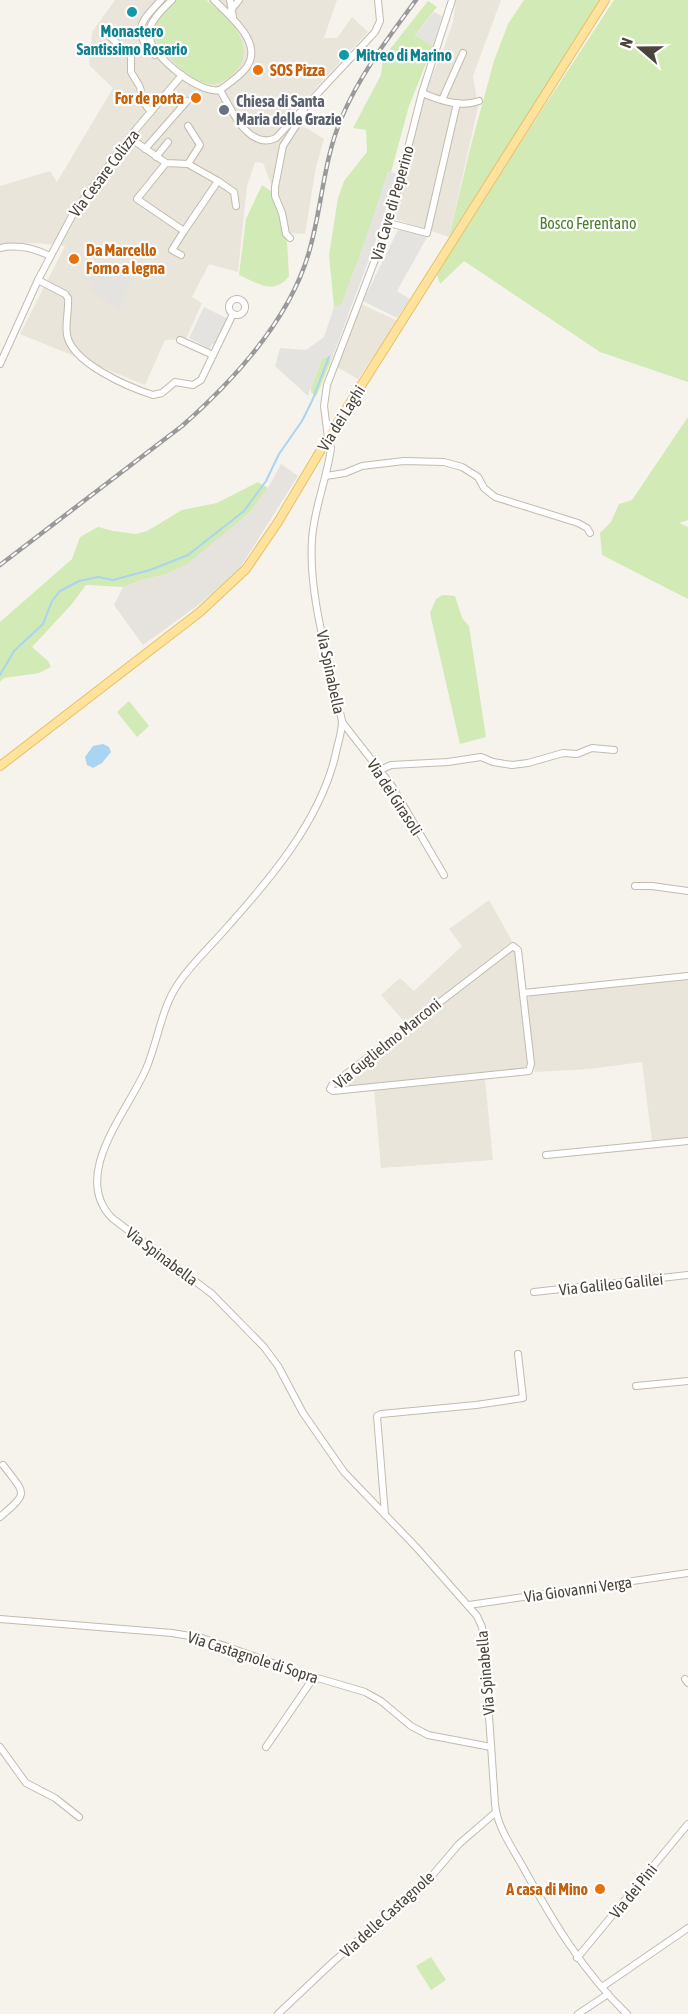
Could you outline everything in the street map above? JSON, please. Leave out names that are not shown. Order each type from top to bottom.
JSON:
[{"type":"main road","name":"Via dei Laghi","points":[[0,766],[200,612],[236,579],[254,558],[605,0]]},
{"type":"street","points":[[161,0],[141,26],[140,35],[144,44],[181,76],[205,90],[220,90],[244,71],[250,58],[249,44],[243,31],[214,0]]},
{"type":"street","points":[[172,0],[156,18],[148,34],[154,49],[181,76]]},
{"type":"street","points":[[222,8],[229,0]]},
{"type":"street","points":[[229,0],[233,18]]},
{"type":"street","points":[[231,10],[239,0]]},
{"type":"street","points":[[220,90],[249,135],[262,141],[276,138],[375,32],[380,21],[378,0]]},
{"type":"street","name":"Via Cave di Peperino","points":[[328,438],[324,397],[327,385],[389,223],[422,93],[452,0]]},
{"type":"street","points":[[107,34],[131,56],[132,72],[140,87],[143,102],[152,112]]},
{"type":"street","points":[[441,100],[463,53]]},
{"type":"street","name":"Via Cesare Colizza","points":[[0,364],[38,280],[74,212],[129,138],[181,76]]},
{"type":"street","points":[[422,93],[457,103],[472,104],[479,101]]},
{"type":"street","points":[[145,149],[187,100]]},
{"type":"street","points":[[389,223],[427,233],[457,103]]},
{"type":"street","points":[[290,238],[286,234],[282,213],[274,196],[283,146],[304,113],[304,108]]},
{"type":"street","points":[[188,126],[200,145],[188,164]]},
{"type":"street","points":[[129,138],[166,164],[188,164],[218,181],[234,192],[236,206]]},
{"type":"street","points":[[156,156],[168,142]]},
{"type":"street","points":[[166,164],[137,199],[184,231]]},
{"type":"street","points":[[181,255],[172,250],[218,181]]},
{"type":"street","points":[[0,248],[37,249],[50,256]]},
{"type":"street","points":[[38,280],[65,294],[68,298],[67,337],[80,357],[99,370],[147,393],[159,395],[175,382],[190,385],[199,382],[233,314]]},
{"type":"street","points":[[180,340],[213,355]]},
{"type":"street","name":"Via Spinabella","points":[[328,438],[331,448],[313,528],[311,556],[315,588],[342,721],[341,734],[329,777],[291,848],[262,888],[188,970],[173,992],[146,1070],[102,1156],[97,1188],[103,1206],[112,1218],[212,1294],[264,1347],[278,1366],[303,1413],[335,1460],[359,1490],[469,1605],[479,1620],[483,1631],[496,1812],[503,1831],[577,1958],[627,2014]]},
{"type":"street","points":[[326,476],[345,473],[362,466],[404,461],[444,462],[462,467],[478,477],[484,488],[495,497],[578,523],[587,528],[590,533]]},
{"type":"street","name":"Via dei Girasoli","points":[[342,721],[392,786],[444,875]]},
{"type":"street","points":[[380,770],[391,765],[447,762],[481,757],[493,762],[512,765],[563,753],[577,754],[592,748],[614,750]]},
{"type":"street","points":[[635,886],[688,891]]},
{"type":"street","name":"Via Guglielmo Marconi","points":[[513,946],[518,949],[523,993],[531,1064],[528,1071],[333,1091],[330,1089],[332,1085],[513,946]]},
{"type":"street","points":[[523,993],[688,976]]},
{"type":"street","points":[[546,1155],[688,1141]]},
{"type":"street","name":"Via Galileo Galilei","points":[[534,1292],[688,1275]]},
{"type":"street","points":[[385,1515],[377,1416],[523,1398],[518,1354]]},
{"type":"street","points":[[636,1386],[688,1381]]},
{"type":"street","points":[[0,1517],[20,1500],[22,1494],[19,1486],[3,1465]]},
{"type":"street","name":"Via Giovanni Verga","points":[[469,1605],[688,1573]]},
{"type":"street","name":"Via Castagnole di Sopra","points":[[0,1619],[183,1634],[373,1696],[408,1724],[424,1733],[491,1747]]},
{"type":"street","points":[[266,1747],[314,1677]]},
{"type":"street","points":[[0,1747],[26,1782],[55,1798],[79,1817]]},
{"type":"street","name":"Via delle Castagnole","points":[[278,2014],[333,1962],[430,1878],[459,1844],[496,1812]]},
{"type":"street","name":"Via dei Pini","points":[[577,1958],[688,1824]]},
{"type":"street","points":[[602,1987],[688,1928]]},
{"type":"street","points":[[578,2014],[608,1995]]},
{"type":"shaded area","points":[[115,0],[337,0],[324,38],[337,38],[352,17],[368,32],[289,117],[324,139],[316,167],[305,234],[290,233],[263,163],[255,162],[247,186],[238,272],[209,264],[192,297],[202,303],[186,339],[165,340],[145,385],[20,334],[65,246],[36,243],[0,245],[0,186],[50,171],[57,182],[113,88],[89,65],[92,32]]},
{"type":"shaded area","points":[[456,0],[501,0],[473,76],[478,107],[449,237],[395,219],[424,94],[453,22]]},
{"type":"shaded area","points":[[434,12],[442,16],[433,46],[415,35]]},
{"type":"shaded area","points":[[388,171],[396,174],[379,232],[331,361],[328,357],[322,359],[308,396],[275,366],[280,348],[306,350],[324,337],[334,307],[342,304]]},
{"type":"shaded area","points":[[399,228],[427,237],[397,291],[410,299],[397,318],[363,301]]},
{"type":"shaded area","points":[[98,262],[133,278],[119,310],[89,290],[92,287],[88,283]]},
{"type":"shaded area","points":[[361,304],[398,321],[358,379],[337,367]]},
{"type":"shaded area","points":[[204,307],[228,319],[215,345],[212,344],[210,349],[189,338]]},
{"type":"shaded area","points":[[281,464],[298,476],[238,571],[197,606],[143,645],[114,605],[123,587],[163,575],[220,536],[249,513],[268,488]]},
{"type":"shaded area","points":[[489,900],[512,941],[406,1024],[381,995],[400,978],[414,991],[462,946],[449,929]]},
{"type":"shaded area","points":[[508,951],[516,953],[530,1066],[528,1070],[334,1089],[333,1087]]},
{"type":"shaded area","points":[[688,979],[688,1138],[652,1141],[642,1062],[590,1069],[535,1072],[527,1000],[531,995]]},
{"type":"shaded area","points":[[485,1079],[493,1160],[381,1168],[374,1089]]},
{"type":"green space","points":[[178,0],[205,0],[224,15],[239,35],[244,56],[240,66],[231,76],[212,84],[199,81],[177,65],[154,38],[154,26],[157,21],[164,11]]},
{"type":"green space","points":[[524,0],[601,0],[449,237],[494,61],[508,24]]},
{"type":"green space","name":"Bosco Ferentano","points":[[614,0],[688,0],[688,382],[600,352],[464,261],[440,284],[437,275],[451,249]]},
{"type":"green space","points":[[428,1],[437,7],[415,35],[433,46],[409,106],[391,172],[388,172],[342,304],[334,307],[329,255],[338,198],[344,181],[367,152],[366,130],[353,128],[381,75],[383,58]]},
{"type":"green space","points":[[262,185],[271,191],[287,242],[289,276],[283,282],[271,287],[239,275],[246,219]]},
{"type":"green space","points":[[329,357],[331,361],[316,397],[311,392],[311,388],[322,359]]},
{"type":"green space","points":[[688,417],[688,520],[679,523],[688,527],[688,599],[602,555],[600,533],[611,522],[619,504],[632,500]]},
{"type":"green space","points":[[258,482],[268,488],[249,513],[187,564],[163,575],[123,587],[86,585],[71,605],[32,647],[48,661],[51,667],[39,673],[4,678],[0,682],[0,622],[72,559],[80,537],[98,527],[136,534],[147,531],[182,510],[217,503]]},
{"type":"green space","points":[[443,595],[455,596],[462,618],[469,626],[486,737],[460,744],[430,613],[436,599]]},
{"type":"green space","points":[[129,701],[149,726],[137,737],[117,712]]},
{"type":"green space","points":[[431,1957],[446,1980],[431,1990],[416,1966]]},
{"type":"water","points":[[103,744],[109,747],[111,752],[102,763],[93,768],[87,765],[85,757],[93,746]]},
{"type":"waterway","points":[[0,675],[14,651],[43,624],[52,601],[60,591],[79,581],[98,577],[113,580],[150,570],[188,555],[244,511],[266,481],[279,454],[302,421],[329,357]]},
{"type":"railway","points":[[0,565],[182,426],[221,389],[258,347],[274,325],[300,277],[309,252],[330,152],[348,103],[375,58],[416,0]]},
{"type":"place","name":"Monastero Santissimo Rosario","points":[[132,12]]},
{"type":"place","name":"Mitreo di Marino","points":[[344,55]]},
{"type":"place","name":"SOS Pizza","points":[[258,70]]},
{"type":"place","name":"For de porta","points":[[196,98]]},
{"type":"place","name":"Chiesa di Santa Maria delle Grazie","points":[[224,110]]},
{"type":"place","name":"Da Marcello Forno a legna","points":[[74,259]]},
{"type":"place","name":"A casa di Mino","points":[[600,1889]]}]
